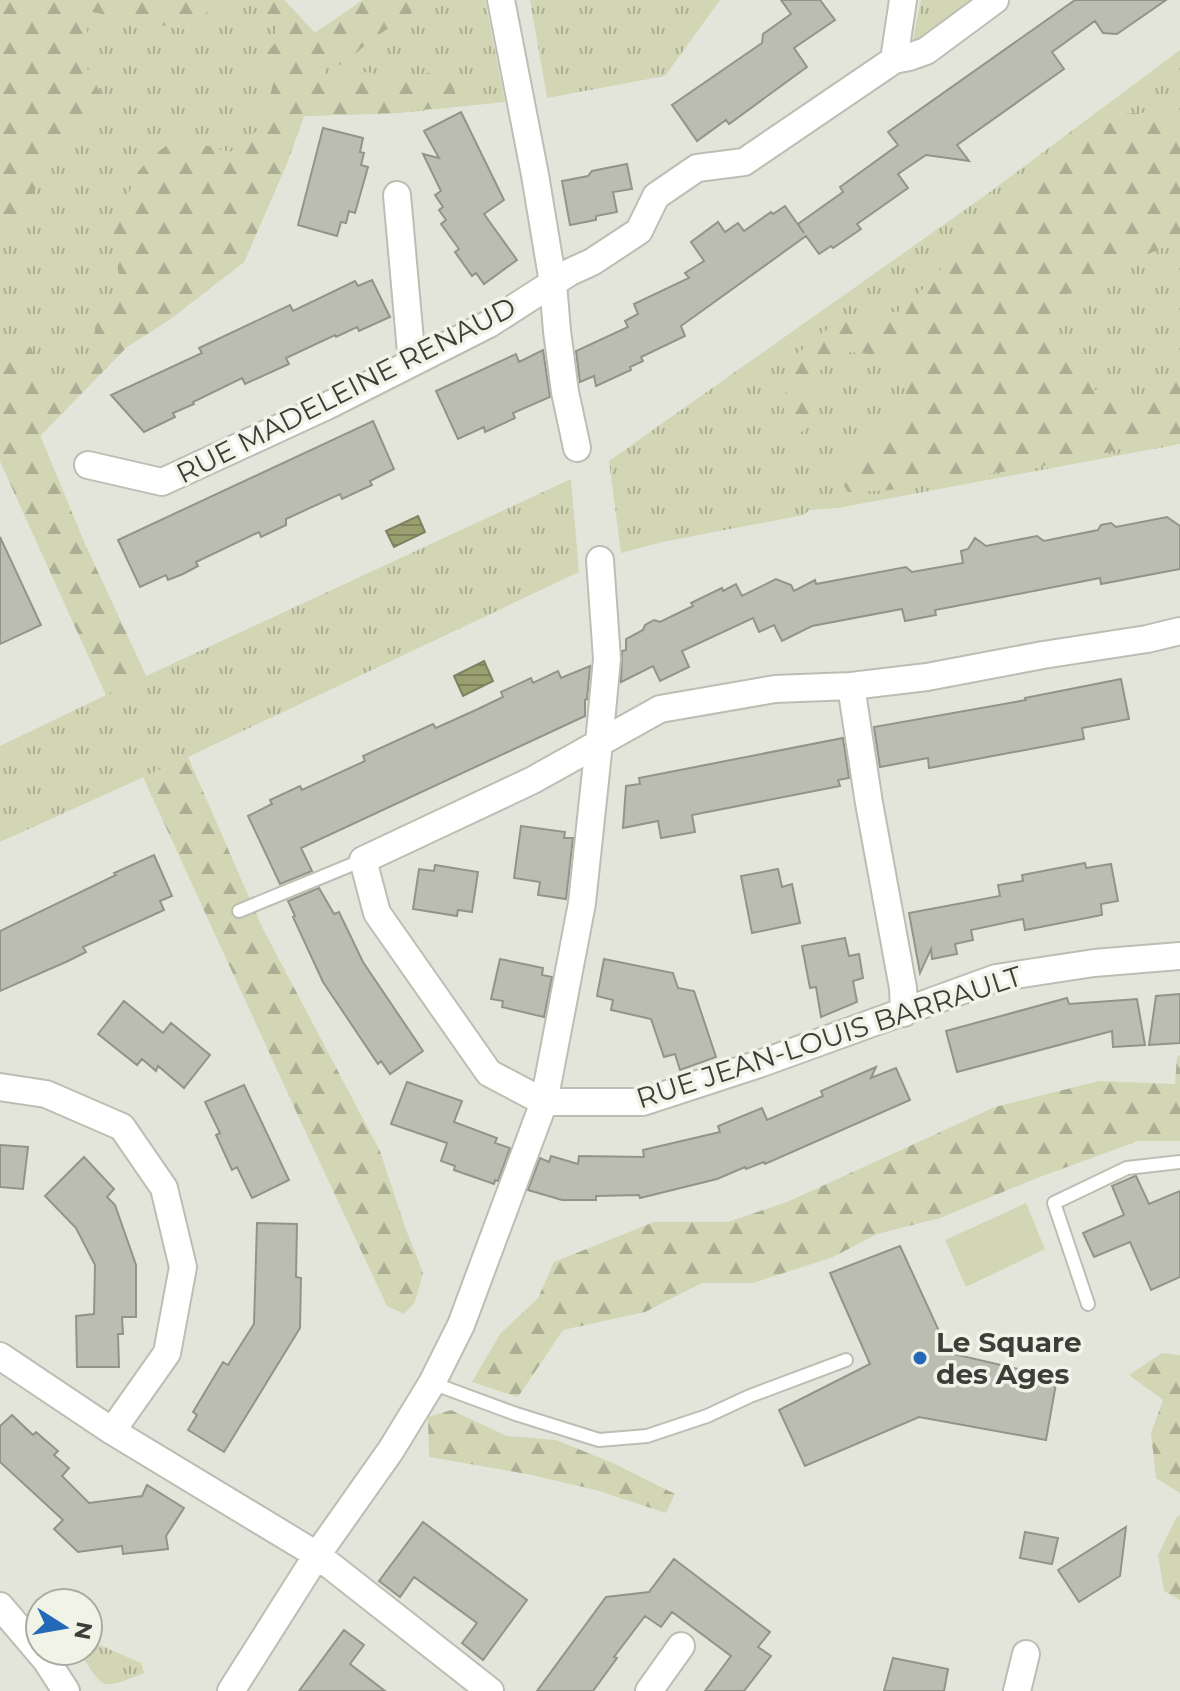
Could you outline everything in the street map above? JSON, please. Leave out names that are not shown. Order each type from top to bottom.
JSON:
[{"type":"street","name":"RUE MADELEINE RENAUD","points":[[501,0],[535,175],[553,283],[565,392],[577,448]]},
{"type":"street","points":[[894,60],[903,0]]},
{"type":"street","name":"RUE MADELEINE RENAUD","points":[[88,465],[162,482],[327,406],[489,324],[639,231],[656,196],[697,168],[744,162],[894,60],[926,51],[995,0]]},
{"type":"street","points":[[397,195],[412,363]]},
{"type":"street","points":[[231,1691],[432,1383],[461,1325],[544,1102],[582,903],[599,743],[607,659],[600,560]]},
{"type":"street","points":[[363,860],[533,780],[660,709],[775,689],[851,686],[927,677],[1180,631]]},
{"type":"street","points":[[851,686],[903,988],[904,1013]]},
{"type":"street","name":"RUE JEAN-LOUIS BARRAULT","points":[[363,860],[377,913],[489,1073],[544,1102],[643,1102],[762,1063],[996,978],[1094,963],[1180,956]]},
{"type":"street","points":[[0,1087],[46,1094],[122,1127],[164,1188],[183,1267],[167,1353],[112,1431]]},
{"type":"street","points":[[0,1356],[112,1431],[317,1555],[490,1691]]},
{"type":"street","points":[[0,1606],[46,1660],[66,1691]]},
{"type":"street","points":[[649,1691],[681,1646]]},
{"type":"street","points":[[1017,1691],[1026,1654]]},
{"type":"lane","points":[[239,911],[363,860]]},
{"type":"lane","points":[[1088,1304],[1054,1203],[1127,1168],[1180,1162]]},
{"type":"lane","points":[[432,1383],[599,1440],[647,1436],[707,1416],[750,1396],[846,1360]]},
{"type":"green space","points":[[0,0],[284,0],[315,33],[363,0],[485,0],[505,102],[399,113],[304,116],[244,262],[169,320],[127,347],[40,436],[84,542],[146,676],[571,479],[579,572],[188,757],[0,842],[0,746],[106,695],[0,461]]},
{"type":"green space","points":[[0,0],[219,0],[189,30],[87,11],[87,68],[110,110],[65,141],[24,207],[0,238]]},
{"type":"green space","points":[[259,0],[284,0],[315,33],[363,0],[431,0],[371,40],[345,63],[324,66],[326,76],[368,72],[405,81],[428,73],[451,80],[459,105],[399,113],[304,116],[244,262],[169,320],[127,347],[40,435],[84,542],[146,676],[106,695],[0,461],[0,342],[18,335],[32,349],[40,385],[55,384],[94,347],[95,326],[103,315],[118,304],[122,287],[113,230],[138,172],[170,143],[190,141],[230,152],[262,127],[274,80],[263,72],[263,62],[275,43],[277,28],[269,26],[259,15]]},
{"type":"green space","points":[[530,0],[720,0],[665,76],[547,98]]},
{"type":"green space","points":[[921,0],[972,0],[912,45]]},
{"type":"green space","points":[[1180,50],[1180,444],[838,508],[809,510],[804,515],[662,542],[621,553],[609,461],[990,192]]},
{"type":"green space","points":[[1155,112],[1180,117],[1180,237],[1142,257],[1116,263],[1063,297],[1053,330],[1076,340],[1087,364],[1093,389],[1120,399],[1156,393],[1180,380],[1180,434],[1026,469],[890,490],[848,492],[835,472],[877,436],[897,414],[904,403],[904,384],[885,356],[851,352],[824,363],[809,392],[811,426],[793,437],[783,421],[787,378],[794,356],[823,332],[858,315],[898,312],[992,212],[1052,165],[1122,114]]},
{"type":"green space","points":[[188,757],[262,927],[380,1151],[423,1273],[415,1302],[404,1314],[387,1306],[143,777]]},
{"type":"green space","points":[[1180,1055],[1180,1141],[1138,1141],[940,1218],[877,1234],[833,1257],[753,1283],[702,1283],[645,1312],[563,1330],[518,1397],[472,1382],[500,1334],[538,1298],[554,1262],[654,1222],[728,1222],[787,1202],[995,1107],[1099,1081],[1175,1084],[1177,1056]]},
{"type":"green space","points":[[1026,1203],[1045,1249],[966,1287],[945,1240]]},
{"type":"green space","points":[[1162,1353],[1180,1355],[1180,1493],[1156,1478],[1151,1433],[1163,1400],[1129,1375]]},
{"type":"green space","points":[[451,1410],[507,1436],[556,1440],[615,1464],[675,1494],[666,1513],[596,1490],[429,1457],[428,1417]]},
{"type":"green space","points":[[1180,1515],[1180,1600],[1164,1591],[1158,1555]]},
{"type":"green space","points":[[104,1647],[141,1663],[144,1673],[110,1684],[99,1680],[89,1667],[104,1667]]},
{"type":"shaded area","points":[[418,516],[425,532],[394,547],[386,531]]},
{"type":"shaded area","points":[[484,661],[493,681],[463,696],[454,676]]},
{"type":"building","points":[[781,0],[820,0],[835,20],[794,48],[807,67],[729,124],[726,120],[697,141],[672,105],[762,43],[763,34],[791,14]]},
{"type":"building","points":[[1075,0],[1166,0],[1117,34],[1103,33],[1095,21],[1052,52],[1064,69],[957,145],[969,161],[926,155],[898,174],[908,188],[857,224],[861,229],[833,248],[831,246],[819,254],[806,236],[681,326],[685,336],[641,357],[643,361],[630,367],[631,370],[596,386],[594,376],[580,382],[576,351],[628,327],[625,321],[638,314],[634,304],[689,278],[685,273],[704,261],[691,242],[718,222],[725,232],[738,223],[744,231],[785,206],[804,233],[798,224],[843,192],[840,187],[898,145],[888,132]]},
{"type":"building","points":[[461,112],[504,200],[484,214],[517,260],[484,284],[476,273],[472,276],[455,252],[459,249],[441,224],[446,220],[439,210],[443,207],[435,195],[441,191],[423,154],[439,158],[424,131]]},
{"type":"building","points":[[323,128],[363,138],[361,165],[368,167],[355,213],[349,211],[346,223],[341,222],[337,236],[298,225]]},
{"type":"building","points":[[627,164],[632,189],[613,192],[617,212],[570,225],[562,181]]},
{"type":"building","points":[[372,280],[390,317],[359,331],[357,327],[335,335],[286,358],[289,364],[245,384],[242,378],[173,413],[175,417],[144,432],[111,395],[202,353],[199,348],[290,305],[293,311],[355,281],[358,286]]},
{"type":"building","points":[[543,350],[550,397],[513,413],[515,418],[485,432],[484,427],[458,439],[436,391],[516,354],[519,362]]},
{"type":"building","points":[[373,421],[394,469],[370,481],[372,485],[342,499],[340,494],[286,519],[286,525],[261,537],[259,532],[196,562],[198,566],[183,574],[168,580],[166,575],[140,587],[118,540]]},
{"type":"building","points":[[1167,517],[1180,526],[1180,569],[1101,584],[1100,578],[935,610],[936,615],[905,621],[902,609],[812,626],[782,641],[774,625],[759,632],[753,618],[682,651],[689,667],[660,681],[653,666],[621,682],[622,651],[626,650],[626,639],[654,620],[660,622],[722,588],[723,591],[736,584],[742,596],[776,579],[791,585],[794,591],[815,580],[816,584],[906,567],[912,572],[963,563],[961,551],[968,549],[975,538],[986,546],[1037,536],[1044,541],[1098,530],[1101,525],[1111,523],[1116,527]]},
{"type":"building","points":[[0,537],[41,625],[0,644]]},
{"type":"building","points":[[590,666],[585,716],[301,848],[312,871],[280,884],[248,816],[272,804],[270,800],[300,786],[302,790],[365,761],[363,756],[433,724],[436,728],[478,709],[503,697],[501,692],[531,678],[533,683],[558,671],[561,678]]},
{"type":"building","points":[[1121,679],[1129,719],[1082,728],[1084,739],[929,768],[928,758],[880,767],[874,727],[1026,700]]},
{"type":"building","points":[[843,738],[849,778],[838,780],[840,786],[692,815],[695,832],[661,838],[658,821],[623,828],[626,786],[640,784],[639,778]]},
{"type":"building","points":[[521,826],[565,832],[564,838],[573,838],[566,899],[538,895],[540,882],[514,878]]},
{"type":"building","points":[[154,855],[172,896],[160,901],[164,910],[83,947],[86,952],[68,961],[0,991],[0,931]]},
{"type":"building","points":[[1085,863],[1086,868],[1111,864],[1118,901],[1101,904],[1102,915],[1025,930],[1023,919],[971,930],[973,940],[955,944],[957,954],[932,959],[931,949],[920,973],[909,913],[1000,896],[998,885],[1023,881],[1022,875]]},
{"type":"building","points":[[435,865],[478,872],[472,912],[458,910],[457,916],[413,909],[419,869],[434,871]]},
{"type":"building","points":[[778,869],[782,887],[792,884],[800,923],[752,933],[741,876]]},
{"type":"building","points":[[319,888],[334,914],[339,912],[363,962],[423,1051],[390,1074],[381,1061],[378,1064],[323,982],[293,917],[288,901]]},
{"type":"building","points":[[845,938],[849,956],[859,954],[863,978],[853,981],[857,1002],[821,1017],[816,987],[810,988],[802,946]]},
{"type":"building","points":[[500,959],[543,968],[542,975],[552,977],[544,1017],[502,1007],[503,1001],[491,999]]},
{"type":"building","points":[[604,959],[673,973],[678,988],[694,991],[716,1057],[680,1070],[675,1054],[664,1057],[651,1019],[611,1010],[613,1000],[597,996]]},
{"type":"building","points":[[1180,994],[1180,1043],[1149,1045],[1156,996]]},
{"type":"building","points":[[1067,998],[1069,1004],[1137,999],[1145,1045],[1113,1047],[1112,1031],[957,1072],[946,1031]]},
{"type":"building","points":[[124,1001],[163,1033],[171,1023],[210,1055],[184,1088],[158,1066],[156,1071],[142,1059],[137,1065],[98,1034]]},
{"type":"building","points":[[876,1067],[871,1078],[896,1068],[910,1100],[765,1164],[640,1198],[639,1195],[596,1196],[596,1200],[562,1200],[528,1190],[540,1158],[549,1162],[551,1156],[578,1164],[579,1156],[644,1157],[643,1150],[720,1132],[718,1126],[762,1108],[767,1120],[823,1096],[821,1091]]},
{"type":"building","points":[[407,1082],[462,1101],[454,1122],[497,1138],[495,1143],[510,1148],[498,1181],[495,1180],[494,1184],[454,1170],[455,1166],[441,1161],[447,1143],[391,1124]]},
{"type":"building","points":[[244,1085],[289,1180],[252,1198],[237,1167],[232,1170],[216,1135],[220,1133],[205,1102]]},
{"type":"building","points":[[0,1145],[28,1147],[23,1189],[0,1187]]},
{"type":"building","points":[[84,1157],[114,1189],[107,1197],[115,1205],[136,1265],[136,1317],[122,1317],[123,1334],[118,1334],[119,1367],[77,1367],[76,1316],[94,1314],[95,1265],[76,1228],[45,1196]]},
{"type":"building","points":[[1136,1176],[1149,1204],[1180,1191],[1180,1277],[1151,1290],[1130,1242],[1094,1257],[1083,1233],[1124,1215],[1112,1186]]},
{"type":"building","points":[[257,1223],[297,1224],[296,1277],[301,1278],[300,1328],[224,1452],[188,1430],[197,1415],[193,1412],[223,1362],[228,1365],[254,1324]]},
{"type":"building","name":"Le Square des Ages","points":[[900,1246],[949,1353],[1057,1378],[1046,1440],[919,1417],[805,1466],[779,1410],[870,1364],[830,1273]]},
{"type":"building","points":[[12,1415],[33,1435],[36,1432],[58,1451],[54,1455],[69,1468],[62,1476],[89,1503],[142,1496],[147,1485],[184,1508],[166,1536],[168,1549],[123,1554],[122,1546],[78,1552],[54,1529],[63,1520],[0,1462],[0,1426]]},
{"type":"building","points":[[423,1522],[527,1600],[483,1660],[462,1643],[477,1623],[414,1577],[400,1597],[379,1581]]},
{"type":"building","points":[[1126,1527],[1120,1576],[1079,1602],[1058,1570]]},
{"type":"building","points":[[1025,1532],[1058,1538],[1052,1564],[1020,1558]]},
{"type":"building","points":[[674,1559],[770,1632],[758,1647],[771,1656],[744,1691],[705,1691],[731,1656],[672,1612],[661,1627],[645,1616],[593,1691],[537,1691],[606,1597],[649,1592]]},
{"type":"building","points":[[344,1630],[364,1645],[350,1664],[385,1691],[299,1691]]},
{"type":"building","points":[[893,1658],[948,1669],[944,1691],[884,1691]]},
{"type":"place","name":"Le Square des Ages","points":[[920,1358]]}]
